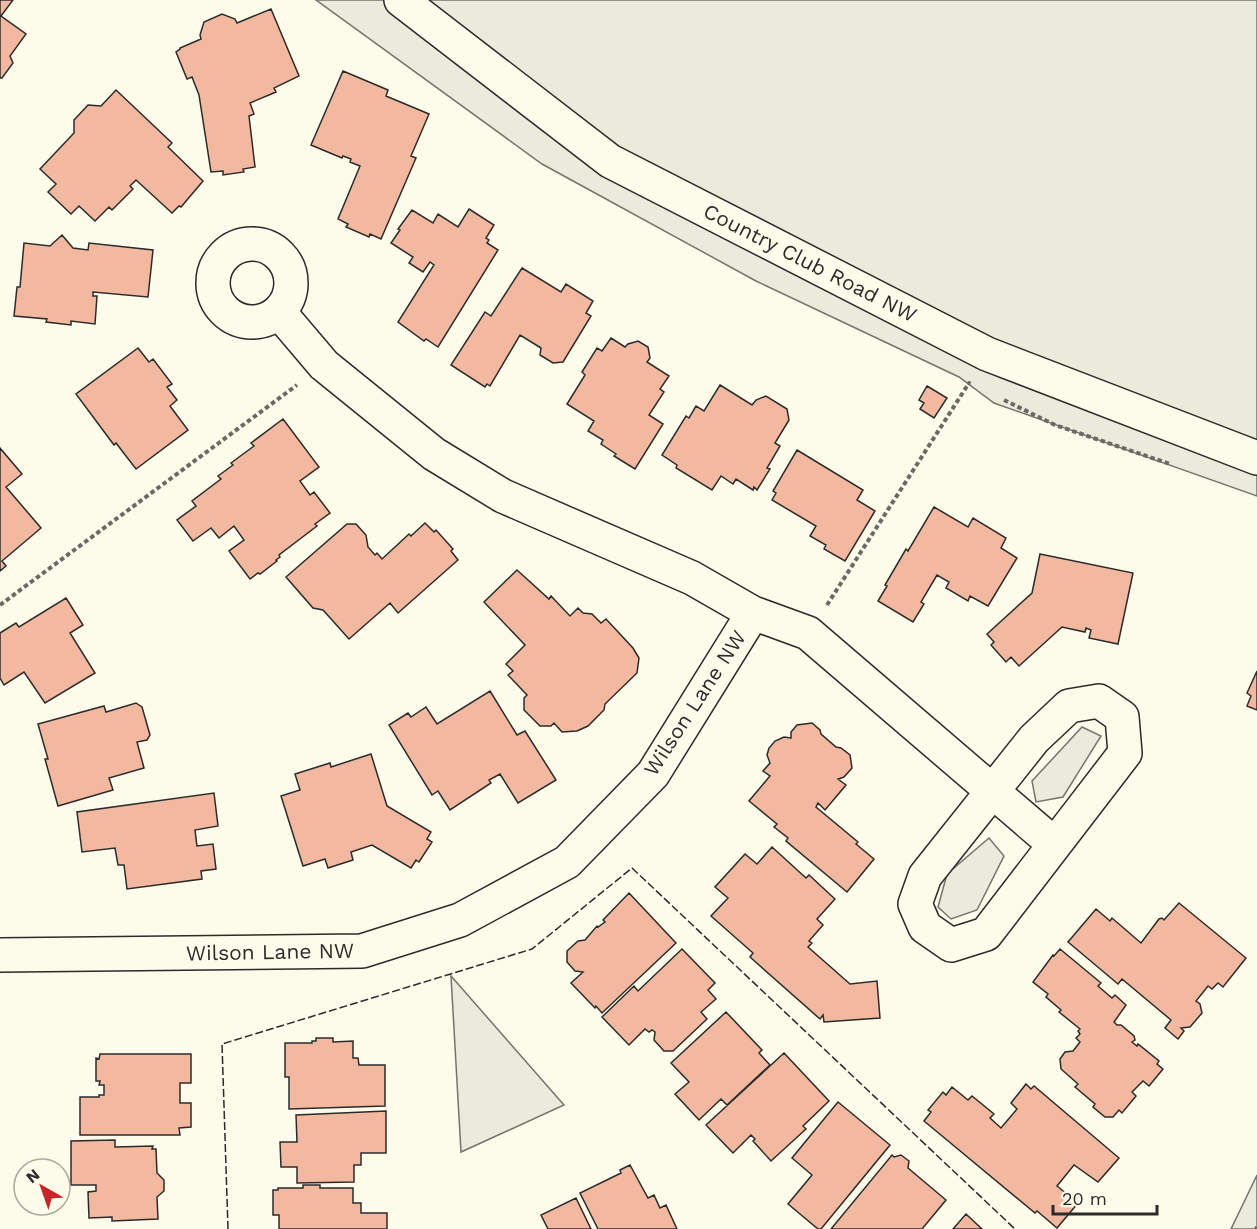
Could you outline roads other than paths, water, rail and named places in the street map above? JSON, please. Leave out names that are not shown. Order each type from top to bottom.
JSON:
[{"type":"street","name":"Country Club Road NW","points":[[401,0],[610,161],[987,354],[1257,458]]},
{"type":"street","name":"Wilson Lane NW","points":[[279,312],[324,365],[434,454],[503,496],[693,578],[753,613],[808,633],[1054,844]]},
{"type":"street","name":"Wilson Lane NW","points":[[0,954],[362,951],[460,920],[567,862],[653,774],[753,613]]},
{"type":"street","points":[[1099,701],[1122,717],[1125,753],[1054,844],[986,934],[951,945],[925,927],[915,904],[925,876],[1034,739],[1069,706],[1099,701]]}]
